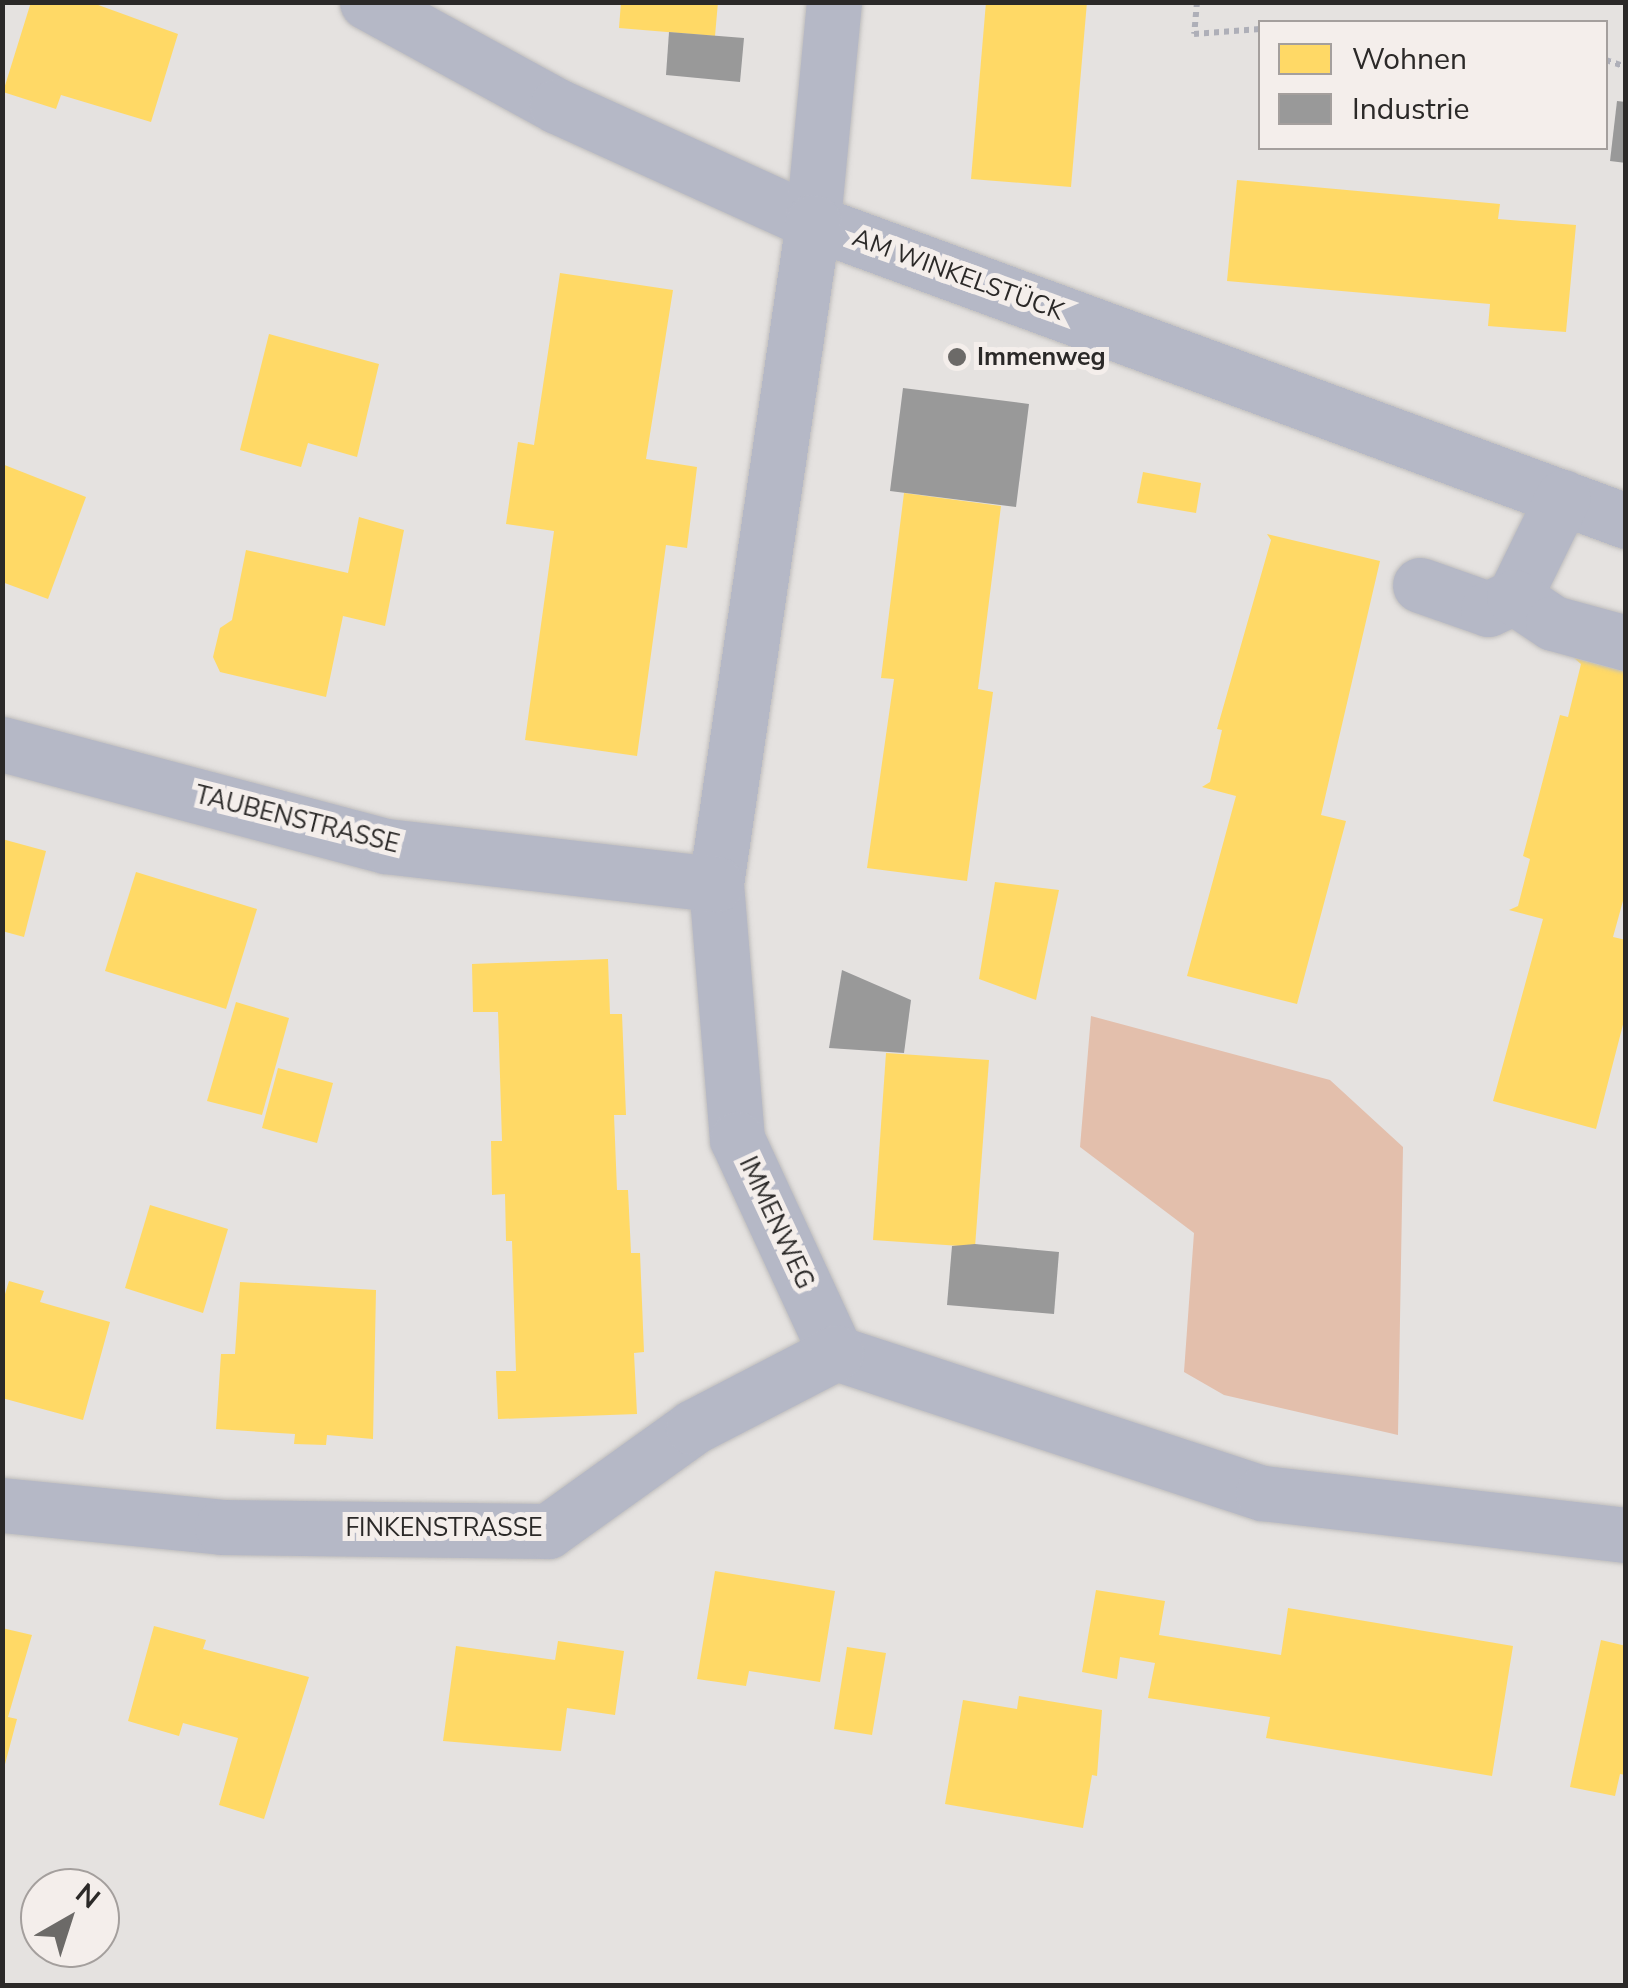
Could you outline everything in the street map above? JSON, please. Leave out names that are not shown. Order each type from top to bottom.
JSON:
[{"type":"street","name":"AM WINKELSTÜCK","points":[[367,2],[557,106],[813,222],[1626,520]]},
{"type":"street","name":"IMMENWEG","points":[[834,2],[813,222],[716,884],[738,1139],[836,1353]]},
{"type":"street","points":[[1420,585],[1488,609],[1514,598],[1564,498]]},
{"type":"street","points":[[1514,598],[1553,623],[1626,643]]},
{"type":"street","name":"TAUBENSTRASSE","points":[[2,744],[386,846],[716,884]]},
{"type":"street","points":[[836,1353],[1263,1493],[1626,1535]]},
{"type":"street","name":"FINKENSTRASSE","points":[[2,1505],[222,1526],[548,1532],[692,1427],[836,1353]]},
{"type":"path","points":[[1196,2],[1194,34],[1258,28]]},
{"type":"shaded area","points":[[1091,1016],[1330,1080],[1403,1147],[1398,1435],[1224,1395],[1184,1372],[1194,1233],[1080,1147]]},
{"type":"building: Wohnen","points":[[31,2],[90,2],[178,34],[151,122],[61,95],[56,109],[3,92]]},
{"type":"building: Wohnen","points":[[621,2],[718,2],[715,36],[619,28]]},
{"type":"building: Wohnen","points":[[986,2],[1087,2],[1071,187],[971,179]]},
{"type":"building: Wohnen","points":[[1237,180],[1500,204],[1498,219],[1576,225],[1566,332],[1488,326],[1490,304],[1227,281]]},
{"type":"building: Wohnen","points":[[560,273],[673,290],[646,459],[697,467],[687,548],[666,545],[637,756],[525,740],[554,531],[506,524],[518,442],[534,445]]},
{"type":"building: Wohnen","points":[[269,334],[379,364],[357,457],[308,443],[301,467],[240,450]]},
{"type":"building: Wohnen","points":[[2,464],[86,497],[48,599],[2,582]]},
{"type":"building: Wohnen","points":[[1143,472],[1201,483],[1196,513],[1137,503]]},
{"type":"building: Wohnen","points":[[904,493],[1001,506],[978,689],[993,692],[967,881],[867,868],[894,679],[881,678]]},
{"type":"building: Wohnen","points":[[359,517],[404,530],[385,626],[343,616],[326,697],[220,672],[213,657],[220,628],[232,620],[246,550],[348,573]]},
{"type":"building: Wohnen","points":[[1267,534],[1380,561],[1321,815],[1346,821],[1297,1004],[1187,976],[1236,796],[1202,787],[1210,782],[1222,730],[1217,729],[1271,540]]},
{"type":"building: Wohnen","points":[[1574,658],[1626,672],[1626,890],[1613,937],[1626,940],[1626,1013],[1596,1129],[1493,1101],[1543,919],[1509,910],[1518,906],[1530,859],[1523,856],[1560,715],[1568,717],[1581,664]]},
{"type":"building: Wohnen","points":[[2,839],[46,851],[24,937],[2,931]]},
{"type":"building: Wohnen","points":[[136,872],[257,909],[226,1009],[105,971]]},
{"type":"building: Wohnen","points":[[995,882],[1059,890],[1036,1000],[979,979]]},
{"type":"building: Wohnen","points":[[608,959],[610,1014],[622,1014],[626,1115],[614,1115],[617,1190],[628,1190],[631,1253],[640,1253],[644,1352],[634,1353],[637,1414],[498,1419],[496,1371],[516,1371],[512,1241],[506,1241],[505,1194],[492,1195],[491,1141],[502,1141],[498,1012],[473,1012],[472,964]]},
{"type":"building: Wohnen","points":[[236,1002],[289,1018],[262,1115],[207,1101]]},
{"type":"building: Wohnen","points":[[886,1053],[989,1060],[975,1247],[873,1240]]},
{"type":"building: Wohnen","points":[[278,1068],[333,1083],[317,1143],[262,1128]]},
{"type":"building: Wohnen","points":[[150,1205],[228,1229],[203,1313],[125,1288]]},
{"type":"building: Wohnen","points":[[9,1281],[44,1291],[40,1302],[110,1322],[83,1420],[2,1398],[2,1304]]},
{"type":"building: Wohnen","points":[[240,1282],[376,1290],[373,1439],[327,1435],[326,1445],[294,1444],[295,1434],[216,1429],[221,1354],[235,1354]]},
{"type":"building: Wohnen","points":[[715,1571],[835,1591],[820,1682],[749,1671],[746,1686],[697,1679]]},
{"type":"building: Wohnen","points":[[1096,1590],[1165,1601],[1159,1635],[1281,1655],[1288,1608],[1513,1646],[1492,1776],[1266,1738],[1270,1717],[1148,1698],[1155,1663],[1120,1657],[1117,1679],[1082,1672]]},
{"type":"building: Wohnen","points":[[154,1626],[206,1640],[203,1649],[309,1677],[264,1819],[219,1805],[238,1738],[183,1723],[179,1736],[128,1721]]},
{"type":"building: Wohnen","points":[[2,1628],[32,1635],[8,1717],[17,1719],[4,1768]]},
{"type":"building: Wohnen","points":[[1601,1640],[1626,1646],[1626,1775],[1620,1774],[1615,1796],[1570,1787]]},
{"type":"building: Wohnen","points":[[558,1641],[624,1651],[615,1715],[567,1708],[561,1751],[443,1741],[456,1646],[555,1660]]},
{"type":"building: Wohnen","points":[[847,1647],[886,1653],[872,1735],[834,1729]]},
{"type":"building: Wohnen","points":[[1019,1696],[1102,1710],[1097,1776],[1092,1775],[1083,1828],[945,1804],[963,1700],[1017,1709]]},
{"type":"building: Industrie","points":[[669,32],[744,38],[740,82],[666,75]]},
{"type":"building: Industrie","points":[[1617,101],[1626,102],[1626,163],[1610,161]]},
{"type":"building: Industrie","points":[[903,388],[1029,404],[1016,507],[890,491]]},
{"type":"building: Industrie","points":[[842,970],[911,1000],[904,1053],[829,1048]]},
{"type":"building: Industrie","points":[[975,1244],[1059,1252],[1054,1314],[947,1305],[952,1246]]},
{"type":"place","name":"Immenweg","points":[[957,357]]}]
